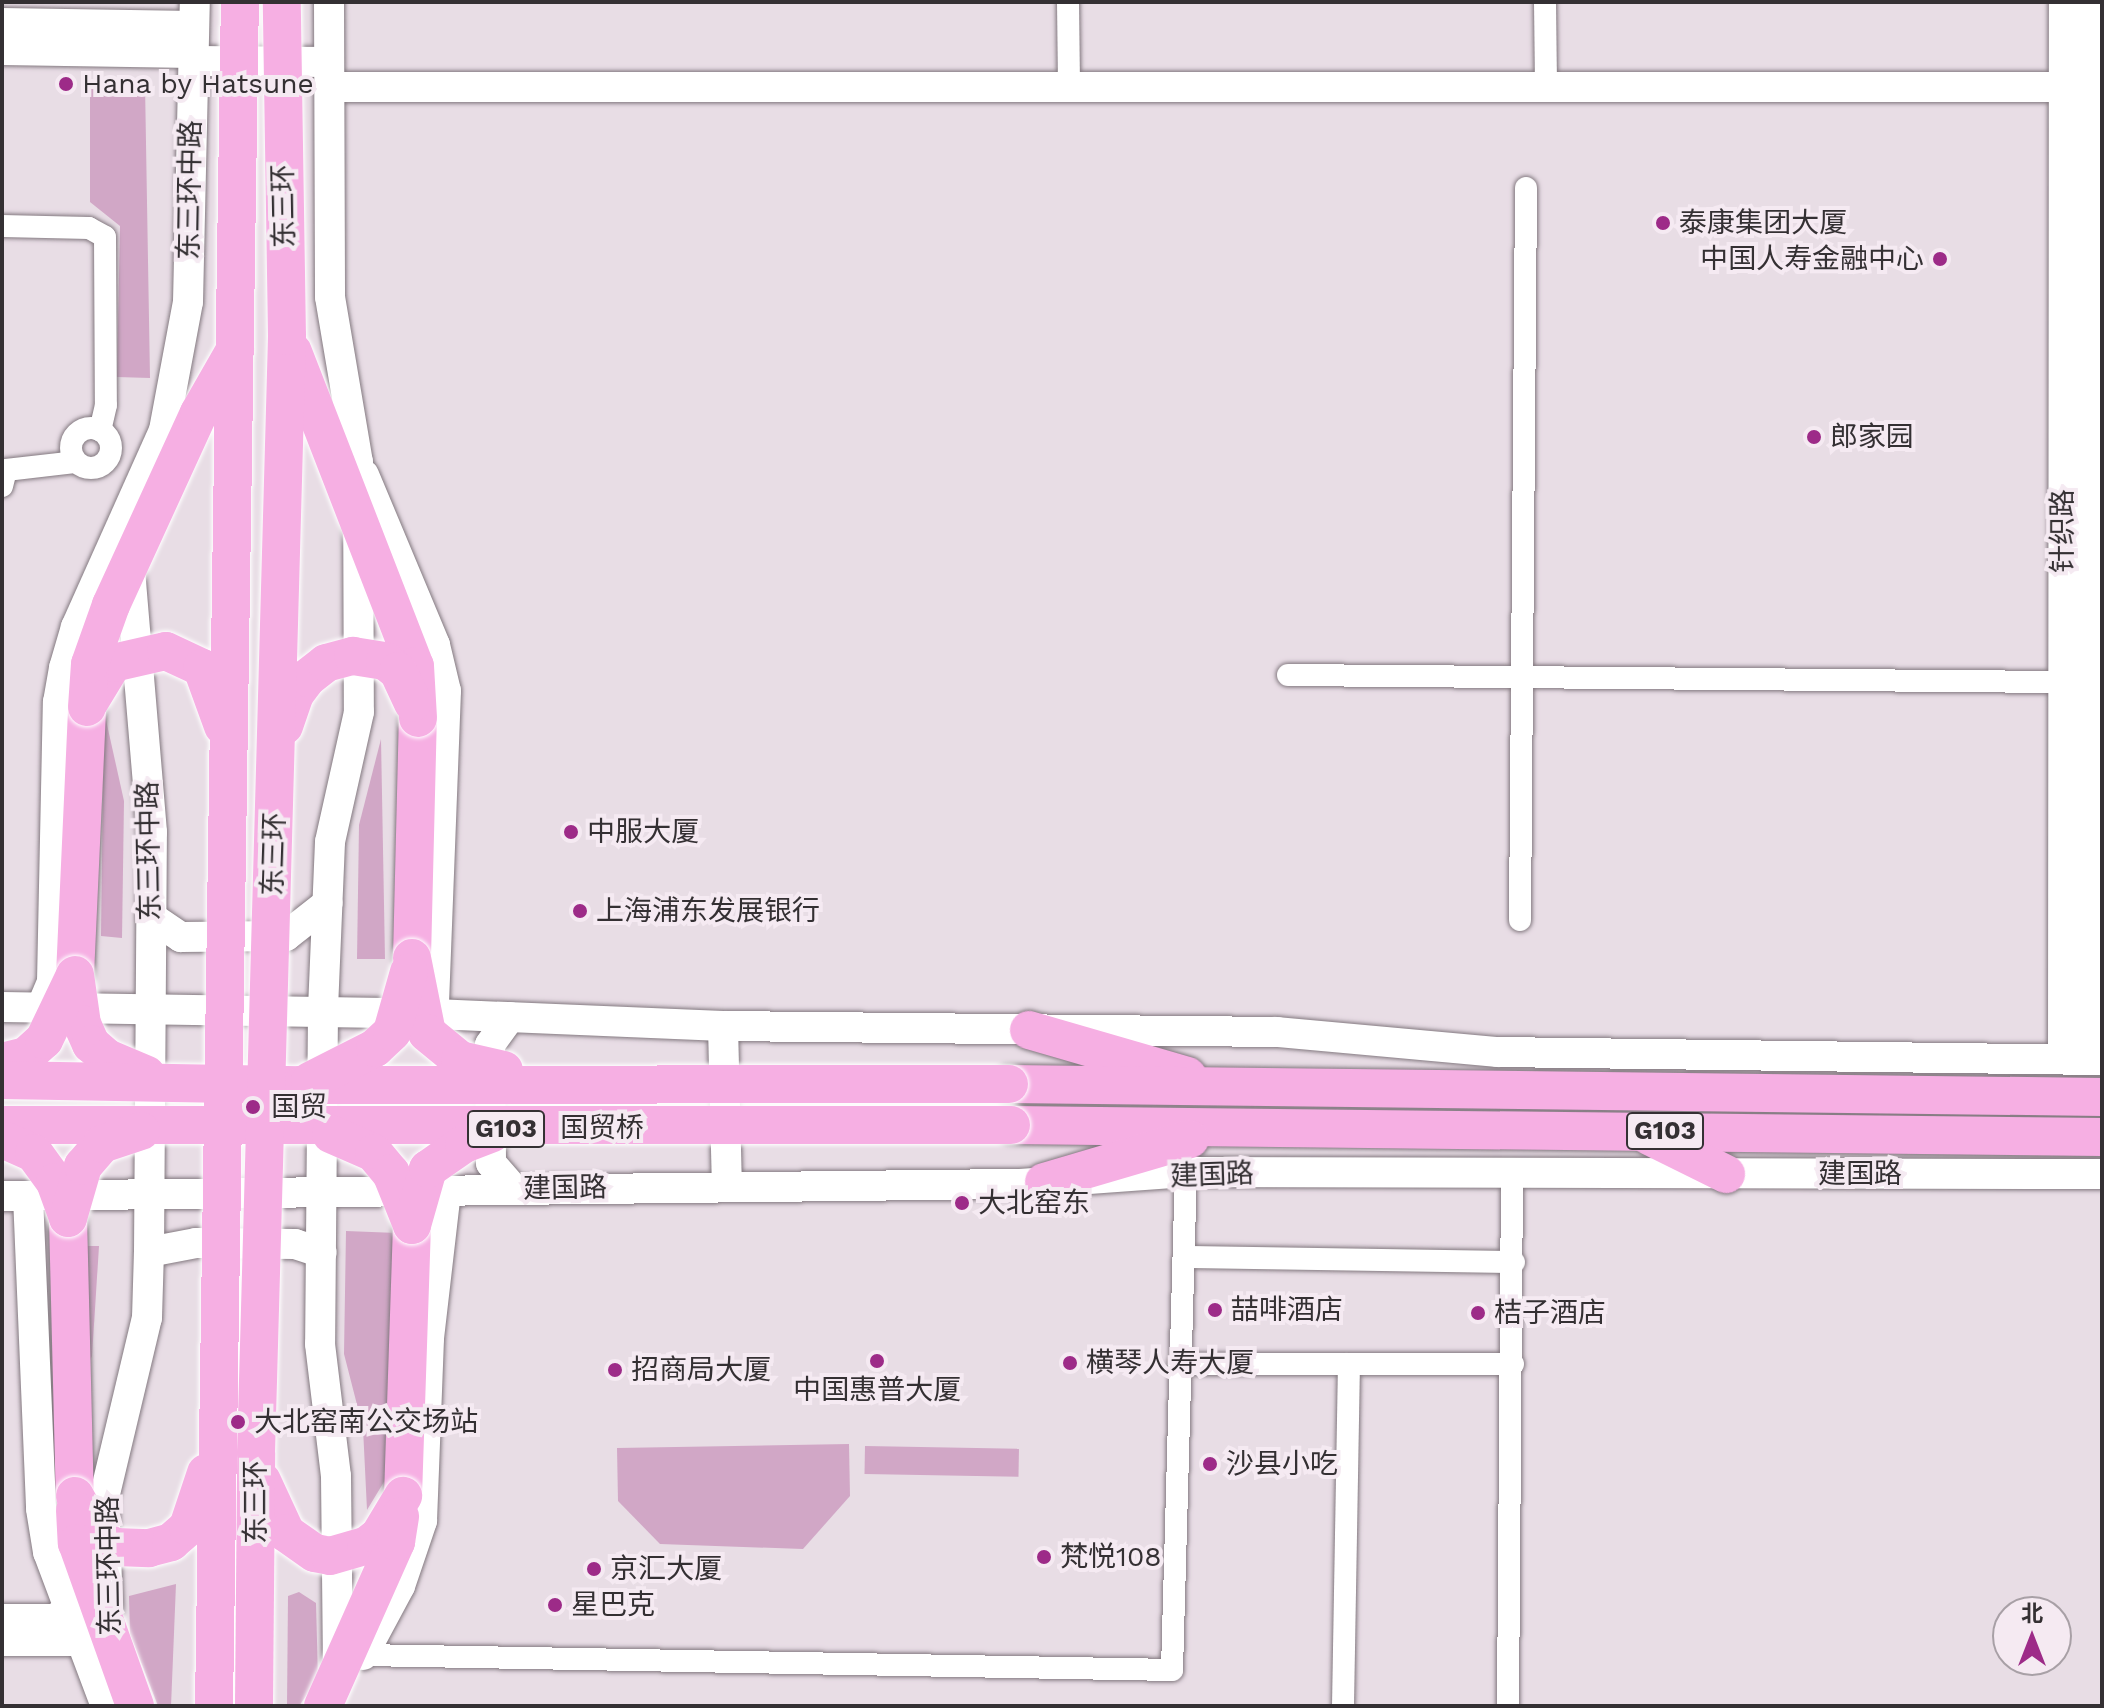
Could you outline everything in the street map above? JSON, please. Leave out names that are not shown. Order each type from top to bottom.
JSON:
[{"type":"highway","name":"东三环","points":[[214,1706],[232,780],[240,2]]},
{"type":"highway","name":"东三环","points":[[254,1706],[256,1453],[287,336],[282,2]]},
{"type":"highway","points":[[287,336],[415,666],[418,718],[412,958],[427,1033],[460,1060],[570,1084]]},
{"type":"highway","points":[[178,1082],[138,1073],[91,1044],[82,1024],[75,975],[90,664],[111,605],[199,413],[237,348]]},
{"type":"highway","points":[[87,707],[113,663],[166,651],[187,657],[202,668],[214,693],[232,780]]},
{"type":"highway","points":[[276,780],[295,694],[326,663],[353,656],[385,661],[407,685],[418,718]]},
{"type":"highway","points":[[301,1085],[375,1048],[392,1032],[412,958]]},
{"type":"highway","points":[[2,1062],[26,1056],[44,1040],[75,975]]},
{"type":"highway","points":[[1029,1030],[1231,1090]]},
{"type":"highway","points":[[1120,1032],[1284,1090]]},
{"type":"highway","name":"国贸桥","points":[[2,1080],[301,1085],[1009,1084],[1231,1090]]},
{"type":"highway","name":"G103","points":[[1231,1090],[2102,1097]]},
{"type":"highway","name":"国贸桥","points":[[2,1125],[504,1129],[1011,1125]]},
{"type":"highway","name":"建国路","points":[[1011,1125],[2102,1137]]},
{"type":"highway","points":[[135,1706],[77,1543],[68,1218],[83,1166],[102,1144],[172,1126]]},
{"type":"highway","points":[[301,1127],[353,1140],[374,1153],[391,1173],[412,1225]]},
{"type":"highway","points":[[1044,1182],[1227,1128]]},
{"type":"highway","points":[[333,1704],[396,1542],[403,1496],[412,1225],[428,1169],[464,1144],[504,1129]]},
{"type":"highway","points":[[1639,1131],[1726,1174]]},
{"type":"highway","points":[[2,1139],[34,1153],[55,1182],[68,1218]]},
{"type":"highway","points":[[75,1496],[88,1526],[107,1542],[149,1548],[171,1542],[195,1514],[220,1412]]},
{"type":"highway","points":[[256,1453],[272,1511],[298,1544],[315,1553],[330,1556],[366,1546],[379,1536],[403,1496]]},
{"type":"street","points":[[329,2],[330,297],[358,462],[359,712],[330,842],[323,1012],[320,1344],[336,1476],[333,1704]]},
{"type":"street","points":[[1068,2],[1069,87]]},
{"type":"street","points":[[1545,2],[1546,87]]},
{"type":"street","name":"针织路","points":[[2064,2],[2085,87]]},
{"type":"street","name":"针织路","points":[[2085,1060],[2085,87],[2089,2]]},
{"type":"street","points":[[2,23],[194,35],[330,74],[1069,87],[2085,87]]},
{"type":"street","points":[[2,50],[194,35]]},
{"type":"street","name":"东三环中路","points":[[113,1706],[104,1498],[147,1318],[149,1252],[152,832],[126,521],[164,430],[188,302],[194,35]]},
{"type":"street","points":[[1520,920],[1526,188]]},
{"type":"street","points":[[2,226],[89,228],[105,237],[106,405],[100,430],[86,428],[74,436],[70,449],[75,462],[6,470],[2,486]]},
{"type":"street","points":[[358,462],[435,645],[446,691],[434,1014]]},
{"type":"street","points":[[41,1008],[52,982],[60,691],[76,627],[126,521]]},
{"type":"street","points":[[1288,675],[2085,675]]},
{"type":"street","points":[[151,917],[181,937],[286,936],[328,903]]},
{"type":"street","points":[[2,1007],[434,1014],[723,1026],[1277,1032],[1497,1052],[2085,1060]]},
{"type":"street","points":[[510,1017],[490,1045],[491,1163],[514,1189]]},
{"type":"street","points":[[723,1026],[727,1185]]},
{"type":"street","points":[[363,1655],[1172,1670],[1186,1172]]},
{"type":"street","name":"建国路","points":[[15,1196],[1044,1182],[1186,1172],[2102,1174]]},
{"type":"street","points":[[1508,1706],[1514,1262],[1512,1173]]},
{"type":"street","points":[[333,1704],[400,1586],[422,1521],[429,1338],[446,1190]]},
{"type":"street","points":[[15,1196],[41,1509],[48,1552],[106,1706]]},
{"type":"street","points":[[149,1252],[196,1243],[295,1244],[322,1253]]},
{"type":"street","points":[[1185,1257],[1514,1262]]},
{"type":"street","points":[[1179,1364],[1513,1364]]},
{"type":"street","points":[[1343,1706],[1349,1364]]},
{"type":"street","points":[[2,1619],[56,1619],[69,1607]]},
{"type":"street","points":[[2,1641],[81,1641]]},
{"type":"shaded area","points":[[90,84],[145,84],[150,378],[117,377],[120,226],[90,202]]},
{"type":"shaded area","points":[[104,711],[124,801],[122,938],[101,936]]},
{"type":"shaded area","points":[[381,739],[385,959],[357,959],[359,825]]},
{"type":"shaded area","points":[[346,1231],[397,1233],[390,1472],[367,1510],[363,1428],[344,1354]]},
{"type":"shaded area","points":[[83,1246],[99,1246],[92,1356],[81,1384]]},
{"type":"shaded area","points":[[849,1444],[850,1496],[803,1549],[660,1544],[618,1501],[617,1448]]},
{"type":"shaded area","points":[[865,1446],[1019,1449],[1018,1477],[865,1474]]},
{"type":"shaded area","points":[[176,1584],[171,1706],[158,1706],[130,1634],[129,1596]]},
{"type":"shaded area","points":[[299,1592],[316,1603],[318,1679],[299,1706],[287,1706],[288,1596]]},
{"type":"place","name":"Hana by Hatsune","points":[[66,84]]},
{"type":"place","name":"泰康集团大厦","points":[[1663,223]]},
{"type":"place","name":"中国人寿金融中心","points":[[1940,259]]},
{"type":"place","name":"郎家园","points":[[1814,437]]},
{"type":"place","name":"中服大厦","points":[[571,832]]},
{"type":"place","name":"上海浦东发展银行","points":[[580,911]]},
{"type":"place","name":"国贸","points":[[253,1107]]},
{"type":"place","name":"大北窑东","points":[[962,1203]]},
{"type":"place","name":"喆啡酒店","points":[[1215,1310]]},
{"type":"place","name":"桔子酒店","points":[[1478,1313]]},
{"type":"place","name":"中国惠普大厦","points":[[877,1361]]},
{"type":"place","name":"横琴人寿大厦","points":[[1070,1363]]},
{"type":"place","name":"招商局大厦","points":[[615,1370]]},
{"type":"place","name":"大北窑南公交场站","points":[[238,1422]]},
{"type":"place","name":"沙县小吃","points":[[1210,1464]]},
{"type":"place","name":"梵悦108","points":[[1044,1557]]},
{"type":"place","name":"京汇大厦","points":[[594,1569]]},
{"type":"place","name":"星巴克","points":[[555,1605]]}]
